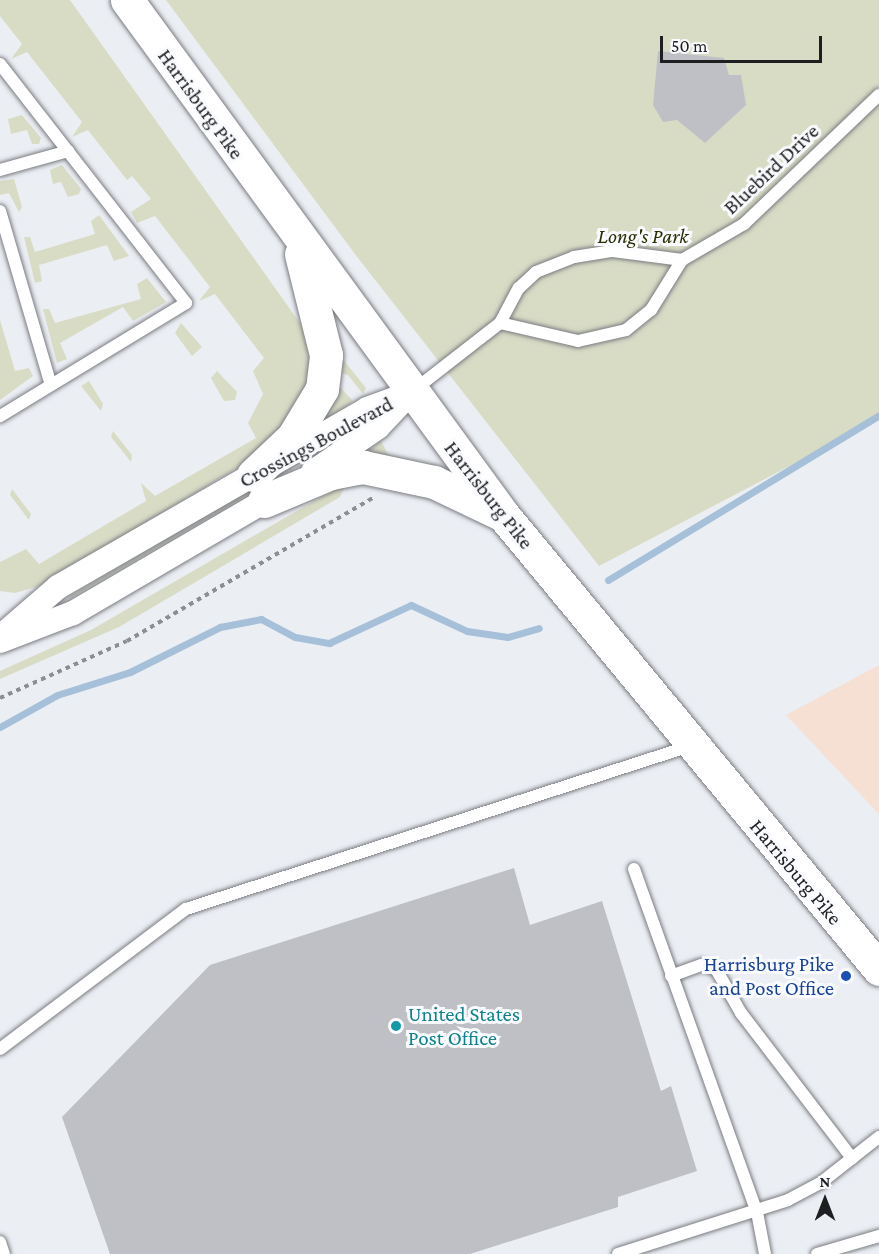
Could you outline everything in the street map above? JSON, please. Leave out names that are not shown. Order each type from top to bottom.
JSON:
[{"type":"main road","name":"Harrisburg Pike","points":[[127,0],[410,393],[504,516],[690,746],[879,969]]},
{"type":"main road","points":[[259,488],[313,410],[326,373],[296,234]]},
{"type":"main road","points":[[259,488],[332,472],[373,467],[434,482],[504,516]]},
{"type":"street","name":"Crossings Boulevard","points":[[0,639],[58,587],[378,427],[410,393]]},
{"type":"lane","points":[[0,64],[186,303],[0,416]]},
{"type":"lane","name":"Bluebird Drive","points":[[500,323],[562,340],[612,336],[651,310],[682,260],[744,224],[879,95]]},
{"type":"lane","points":[[0,170],[68,151]]},
{"type":"lane","points":[[0,211],[51,385]]},
{"type":"lane","points":[[410,393],[500,323],[526,279],[553,264],[613,251],[682,260]]},
{"type":"lane","points":[[0,1049],[186,909],[690,746]]},
{"type":"lane","points":[[634,869],[757,1212],[765,1254]]},
{"type":"lane","points":[[671,976],[702,965],[716,969],[741,1013],[852,1158]]},
{"type":"lane","points":[[618,1254],[757,1212],[806,1191],[879,1137]]},
{"type":"lane","points":[[818,1254],[879,1236]]},
{"type":"lane","points":[[0,1242],[4,1254]]},
{"type":"path","points":[[0,698],[128,641],[383,490]]},
{"type":"shaded area","points":[[879,665],[879,814],[786,715]]},
{"type":"green space","points":[[0,0],[70,0],[312,340],[308,399],[250,460],[39,586],[15,593],[0,591],[0,562],[26,549],[39,564],[146,501],[141,483],[155,496],[256,438],[248,423],[263,394],[253,371],[264,358],[215,294],[199,301],[210,287],[155,216],[137,223],[131,212],[151,199],[132,176],[127,180],[88,130],[72,137],[82,122],[27,52],[11,59],[22,44],[0,16]]},
{"type":"green space","name":"Long's Park","points":[[166,0],[879,0],[879,419],[599,566],[358,258]]},
{"type":"green space","points":[[22,115],[41,138],[39,144],[32,144],[27,130],[11,134],[8,119]]},
{"type":"green space","points":[[62,165],[81,189],[79,194],[68,197],[61,182],[53,184],[50,170]]},
{"type":"green space","points":[[14,179],[22,207],[19,212],[9,193],[0,195],[0,181]]},
{"type":"green space","points":[[99,215],[129,256],[114,261],[107,245],[39,265],[42,281],[35,283],[24,237],[30,237],[35,252],[95,234],[91,221]]},
{"type":"green space","points":[[147,278],[166,302],[133,321],[123,307],[60,343],[67,359],[57,363],[43,309],[49,309],[55,323],[141,299],[137,284]]},
{"type":"green space","points":[[0,320],[15,371],[29,368],[33,376],[0,400]]},
{"type":"green space","points":[[181,323],[202,347],[192,356],[175,333]]},
{"type":"green space","points":[[341,357],[366,388],[363,394],[348,375],[338,372]]},
{"type":"green space","points":[[217,371],[237,392],[235,400],[224,401],[211,378]]},
{"type":"green space","points":[[89,381],[103,404],[101,411],[81,386]]},
{"type":"green space","points":[[337,384],[353,401],[325,421],[323,419]]},
{"type":"green space","points":[[113,431],[132,455],[131,462],[111,437]]},
{"type":"green space","points":[[339,435],[342,439],[69,599],[70,596]]},
{"type":"green space","points":[[381,441],[389,456],[366,452]]},
{"type":"green space","points":[[347,482],[340,497],[119,627],[0,679],[0,671],[91,630]]},
{"type":"green space","points":[[12,489],[31,514],[29,520],[10,495]]},
{"type":"building","points":[[658,51],[724,58],[729,75],[741,75],[746,105],[705,143],[677,120],[663,122],[653,105]]},
{"type":"building","name":"United States Post Office","points":[[514,868],[530,925],[602,901],[661,1091],[671,1086],[697,1171],[618,1197],[618,1207],[470,1254],[110,1254],[62,1117],[210,965]]},
{"type":"waterway","points":[[608,580],[879,415]]},
{"type":"waterway","points":[[0,727],[57,695],[130,672],[220,627],[261,619],[295,637],[329,643],[411,605],[467,631],[508,637],[539,628]]},
{"type":"place","name":"Harrisburg Pike and Post Office","points":[[846,976]]},
{"type":"place","name":"United States Post Office","points":[[396,1026]]}]
